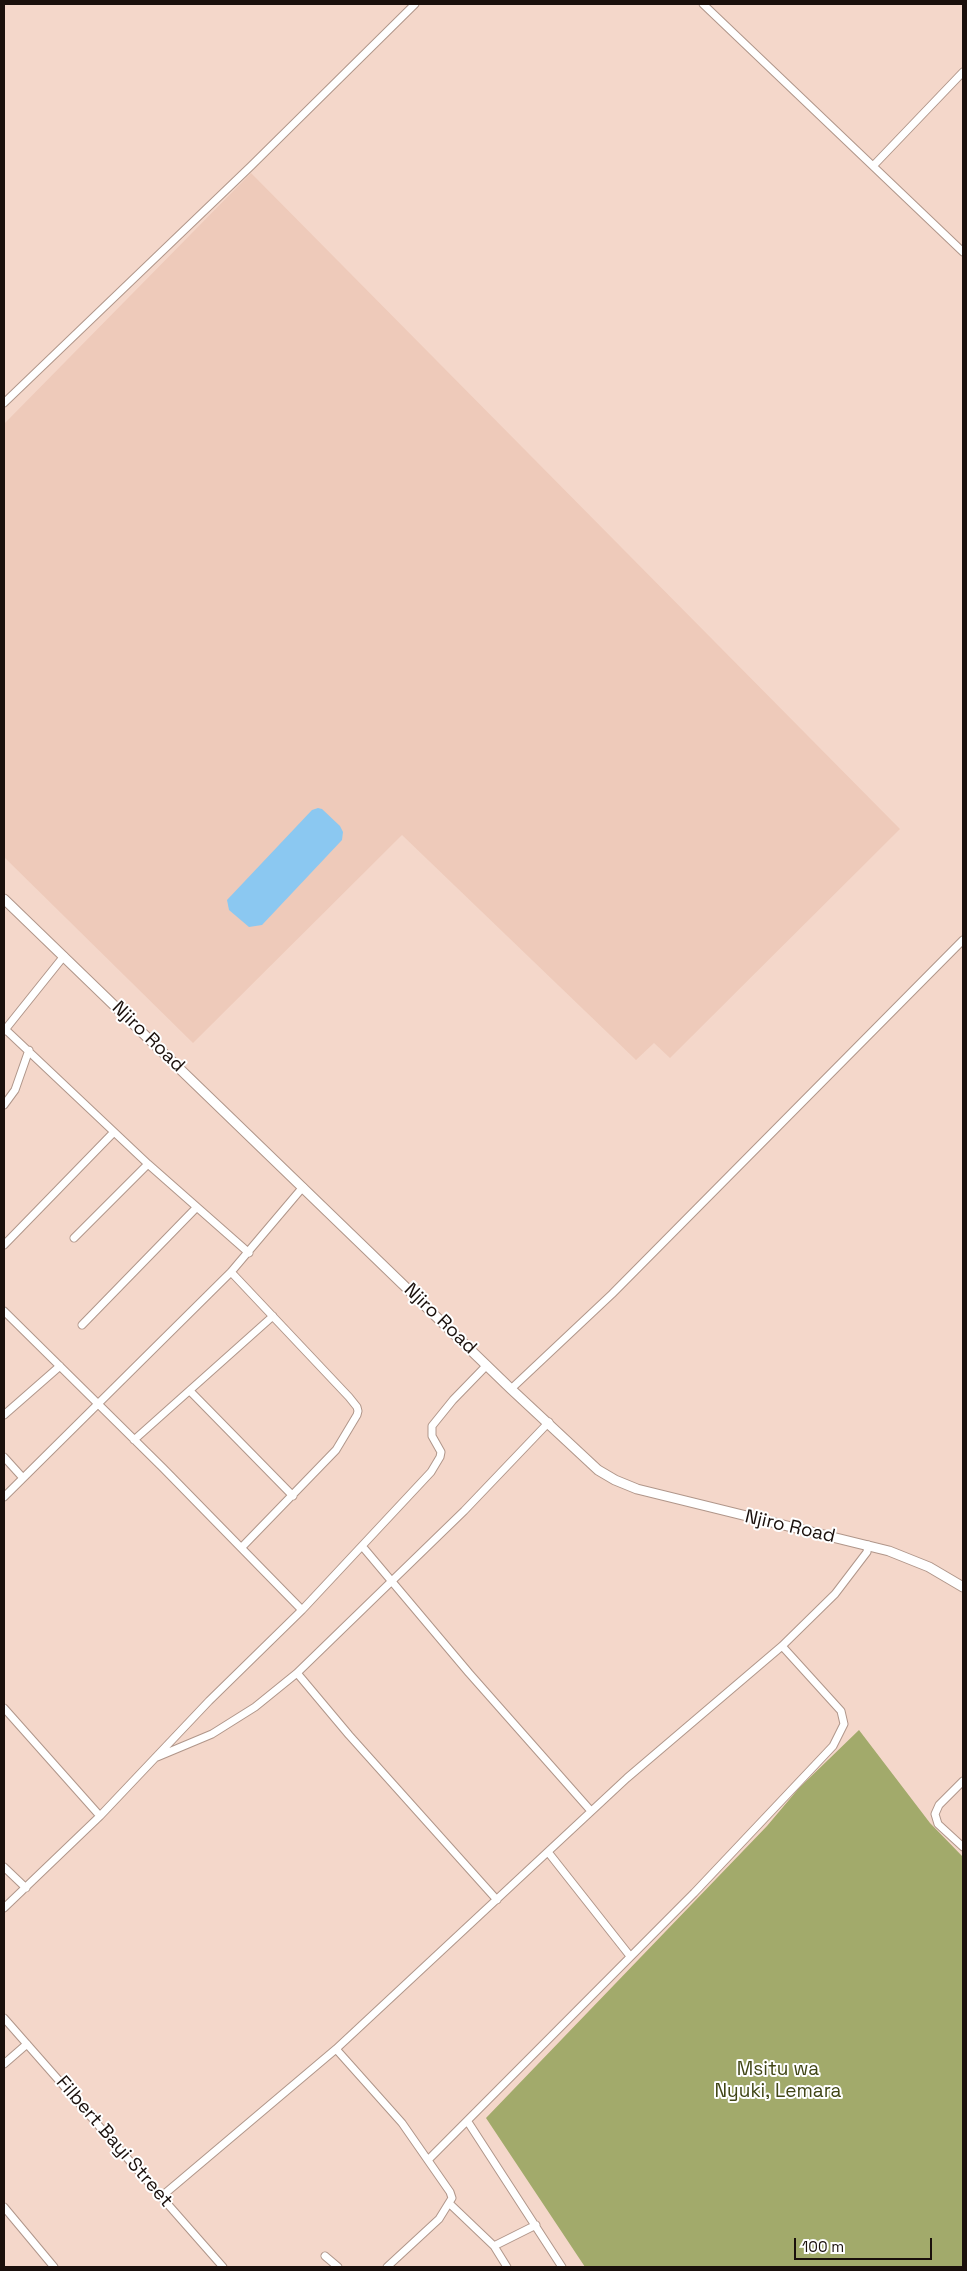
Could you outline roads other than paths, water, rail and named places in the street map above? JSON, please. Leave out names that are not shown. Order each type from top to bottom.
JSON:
[{"type":"street","points":[[4,403],[244,173],[415,4]]},
{"type":"street","points":[[704,4],[963,252]]},
{"type":"street","points":[[874,165],[963,72]]},
{"type":"street","name":"Njiro Road","points":[[4,899],[511,1389],[549,1422],[594,1466],[623,1484],[738,1515],[868,1544],[916,1561],[963,1587]]},
{"type":"street","points":[[511,1389],[612,1294],[963,940]]},
{"type":"street","points":[[64,956],[5,1030],[29,1050],[196,1208],[249,1253]]},
{"type":"street","points":[[4,1105],[15,1090],[29,1050]]},
{"type":"street","points":[[4,1245],[114,1132]]},
{"type":"street","points":[[74,1238],[148,1164]]},
{"type":"street","points":[[4,1497],[231,1272],[303,1187]]},
{"type":"street","points":[[82,1325],[196,1208]]},
{"type":"street","points":[[231,1272],[357,1406],[357,1415],[336,1450],[242,1547]]},
{"type":"street","points":[[4,1310],[242,1547],[302,1610]]},
{"type":"street","points":[[134,1440],[272,1316]]},
{"type":"street","points":[[4,1908],[100,1816],[302,1610],[431,1472],[441,1452],[432,1436],[432,1426],[453,1400],[488,1365]]},
{"type":"street","points":[[4,1414],[60,1366]]},
{"type":"street","points":[[190,1391],[293,1496]]},
{"type":"street","points":[[155,1758],[212,1734],[255,1707],[297,1673],[464,1511],[549,1422]]},
{"type":"street","points":[[4,1457],[23,1478]]},
{"type":"street","points":[[162,2196],[336,2049],[591,1811],[782,1646],[835,1594],[862,1559],[868,1544]]},
{"type":"street","points":[[362,1546],[469,1673],[591,1811]]},
{"type":"street","points":[[428,2160],[468,2122],[821,1760],[840,1734],[844,1724],[841,1711],[782,1646]]},
{"type":"street","points":[[297,1673],[368,1756],[497,1900]]},
{"type":"street","points":[[4,1708],[100,1816]]},
{"type":"street","points":[[963,1781],[939,1805],[936,1814],[938,1824],[963,1847]]},
{"type":"street","points":[[548,1852],[630,1956]]},
{"type":"street","points":[[4,1867],[26,1888]]},
{"type":"street","name":"Filbert Bayi Street","points":[[4,2018],[223,2267]]},
{"type":"street","points":[[4,2064],[27,2044]]},
{"type":"street","points":[[336,2049],[402,2123],[450,2192],[452,2198],[439,2219],[387,2267]]},
{"type":"street","points":[[468,2122],[562,2267]]},
{"type":"street","points":[[450,2204],[494,2246],[507,2267]]},
{"type":"street","points":[[4,2207],[54,2267]]},
{"type":"street","points":[[494,2246],[536,2226]]},
{"type":"street","points":[[325,2256],[338,2267]]},
{"type":"water","points":[[322,809],[340,826],[343,832],[342,840],[262,925],[249,927],[229,910],[227,900],[312,810]]},
{"type":"park label","name":"Msitu wa Nyuki, Lemara","points":[[778,2081]]}]
